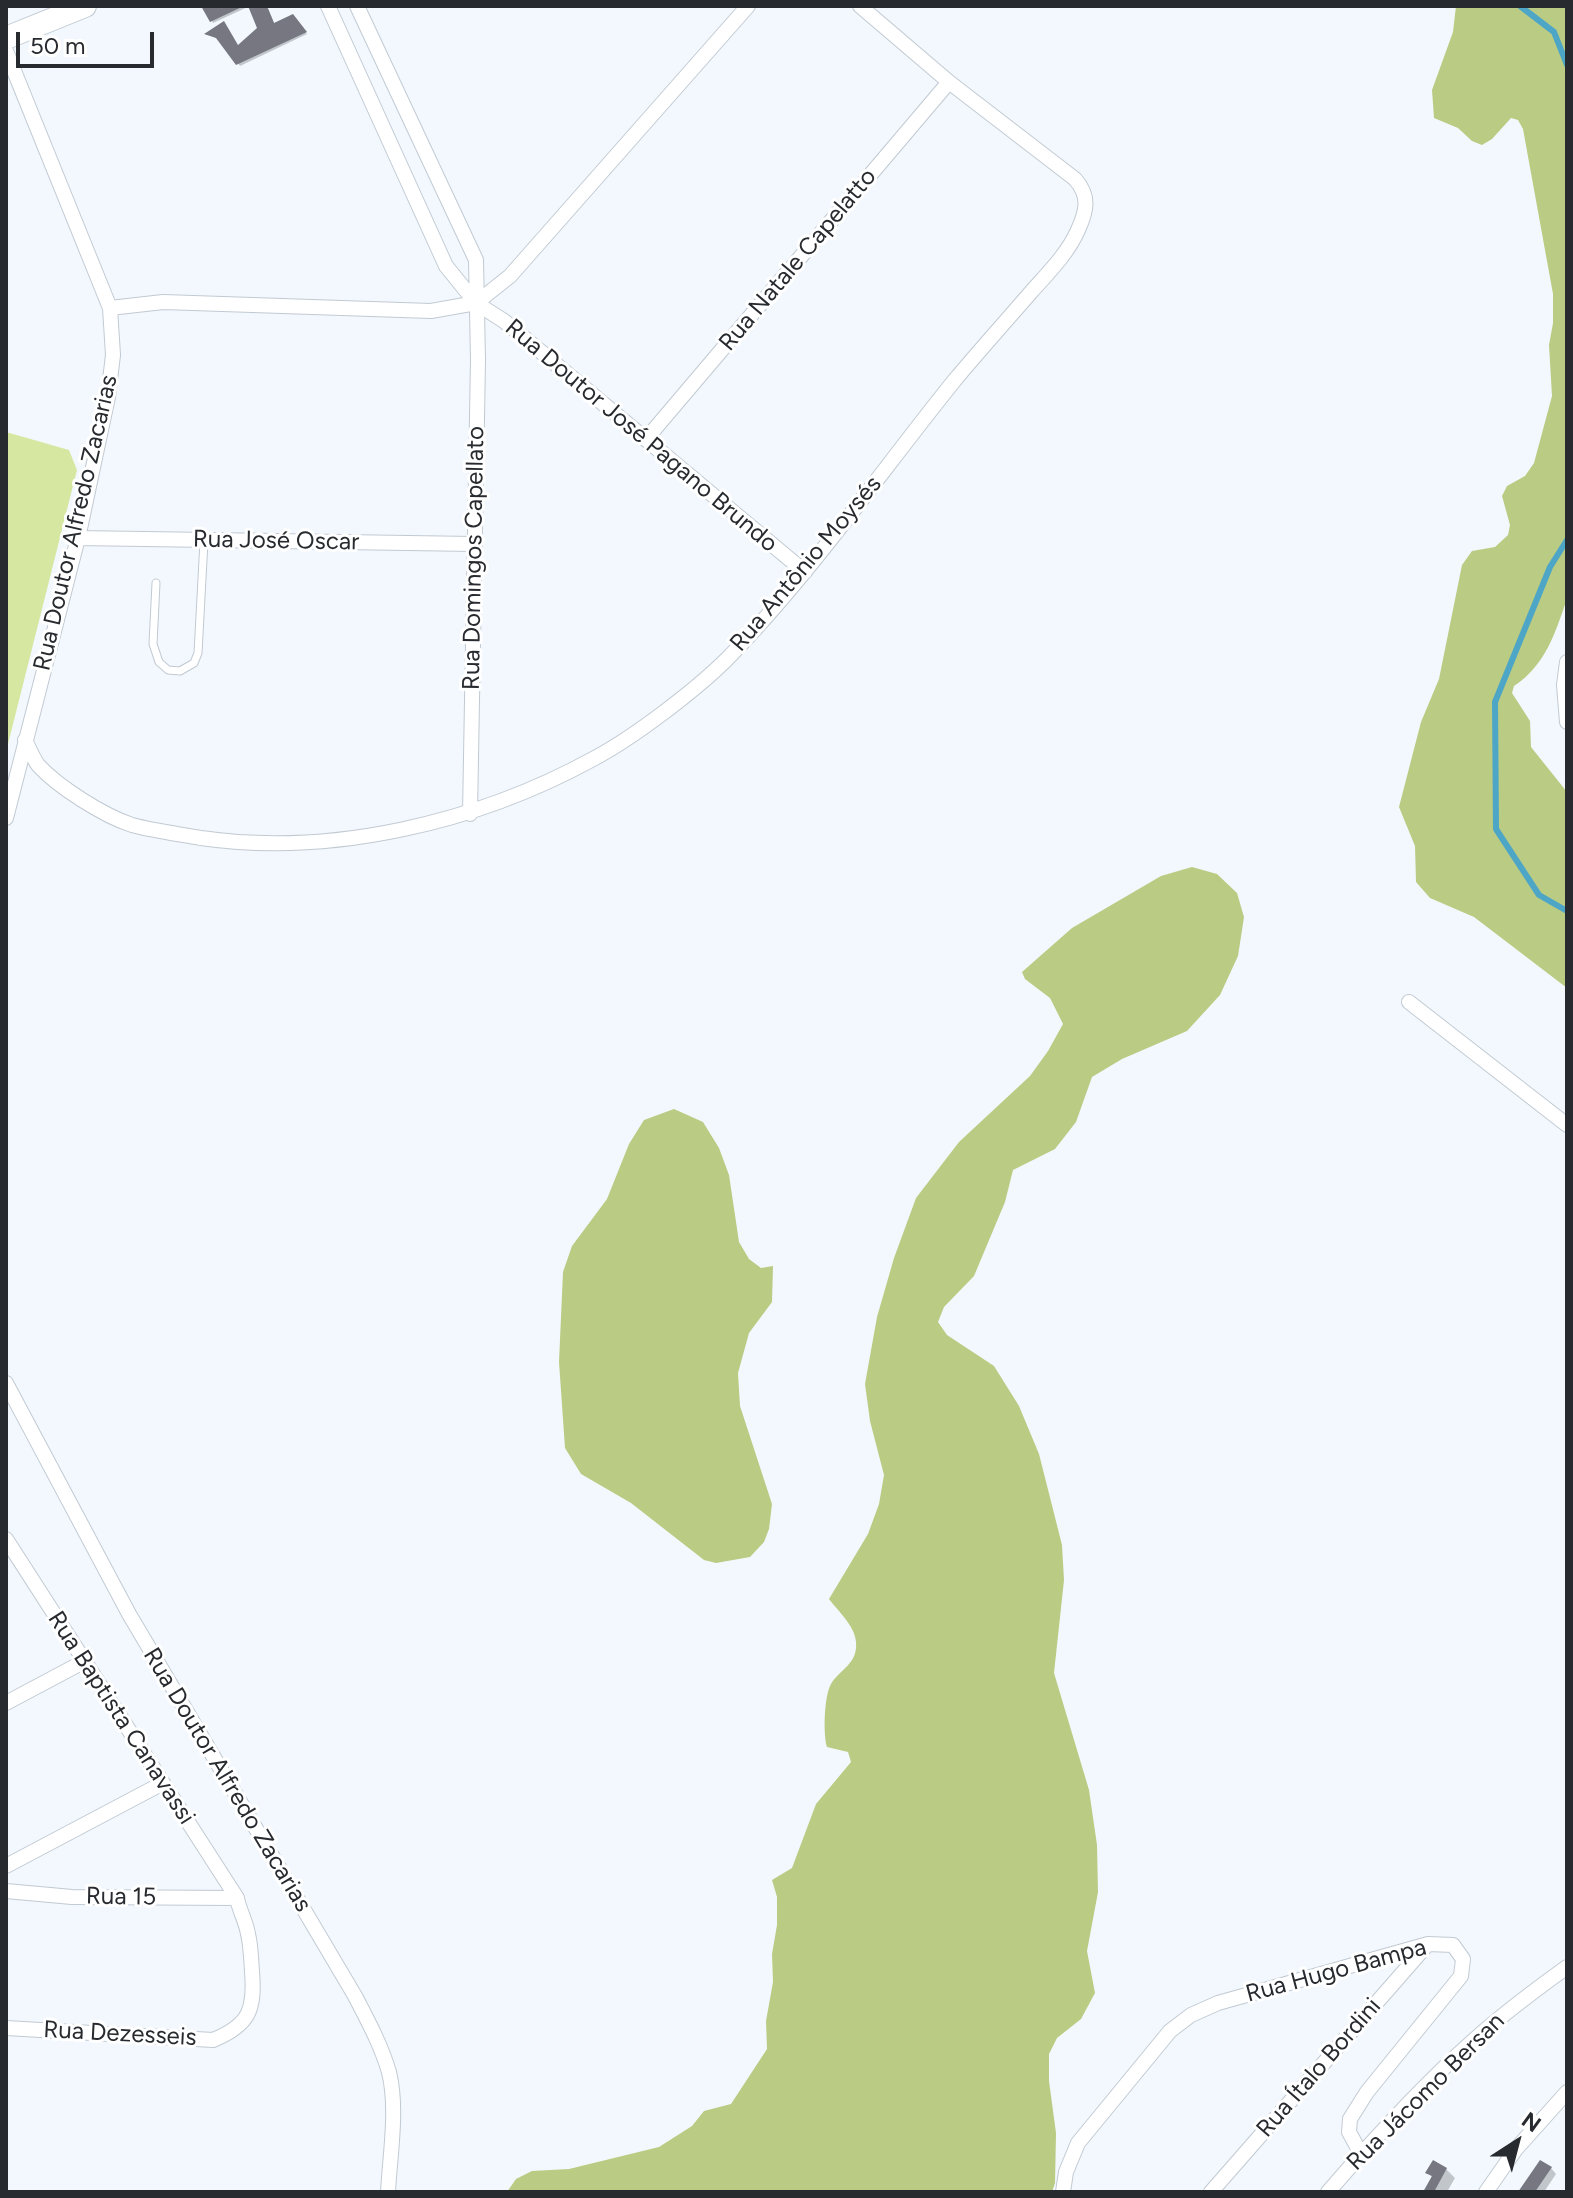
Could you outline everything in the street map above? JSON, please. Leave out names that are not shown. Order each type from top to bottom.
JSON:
[{"type":"main road","points":[[6,38],[85,6]]},
{"type":"street","name":"Rua Doutor José Pagano Brundo","points":[[328,6],[446,266],[476,303],[504,321],[805,572]]},
{"type":"street","points":[[357,6],[469,240],[476,260],[476,303]]},
{"type":"street","points":[[110,308],[163,302],[431,311],[476,303],[516,268],[748,6]]},
{"type":"street","points":[[860,6],[949,82]]},
{"type":"street","name":"Rua Doutor Alfredo Zacarias","points":[[6,51],[110,308],[113,355],[108,397],[78,538],[6,818]]},
{"type":"street","name":"Rua Antônio Moysés","points":[[25,740],[37,764],[63,786],[130,824],[234,842],[287,843],[389,832],[470,814],[583,764],[634,732],[725,661],[805,572],[956,379],[1058,262],[1077,232],[1085,213],[1087,200],[1084,188],[949,82]]},
{"type":"street","name":"Rua Natale Capelatto","points":[[647,438],[949,82]]},
{"type":"street","name":"Rua Domingos Capellato","points":[[470,814],[478,360],[476,303]]},
{"type":"street","name":"Rua José Oscar","points":[[78,538],[474,544]]},
{"type":"street","points":[[1567,662],[1564,685],[1567,722]]},
{"type":"street","points":[[1409,1002],[1567,1125]]},
{"type":"street","name":"Rua Doutor Alfredo Zacarias","points":[[6,1383],[129,1614],[355,1996],[380,2045],[390,2075],[392,2111],[388,2192]]},
{"type":"street","name":"Rua Baptista Canavassi","points":[[6,1539],[237,1898]]},
{"type":"street","points":[[6,1703],[85,1661]]},
{"type":"street","points":[[6,1866],[163,1783]]},
{"type":"street","name":"Rua 15","points":[[6,1891],[72,1897],[237,1898]]},
{"type":"street","name":"Rua Dezesseis","points":[[6,2028],[213,2040],[233,2032],[252,2008],[253,1991],[248,1933],[237,1898]]},
{"type":"street","name":"Rua Hugo Bampa","points":[[1063,2192],[1066,2172],[1078,2143],[1170,2031],[1191,2015],[1218,2003],[1428,1944],[1453,1945],[1463,1959],[1461,1976],[1367,2092],[1350,2119],[1349,2132],[1361,2154]]},
{"type":"street","name":"Rua Ítalo Bordini","points":[[1211,2192],[1428,1944]]},
{"type":"street","name":"Rua Jácomo Bersan","points":[[1328,2192],[1361,2154],[1472,2042],[1567,1967]]},
{"type":"street","points":[[1486,2192],[1516,2149],[1567,2092]]},
{"type":"lane","points":[[156,583],[155,654],[168,670],[180,671],[194,663],[198,653],[204,541]]},
{"type":"green space","points":[[1456,6],[1567,6],[1567,599],[1542,658],[1514,686],[1512,693],[1530,721],[1531,747],[1567,792],[1567,988],[1474,917],[1430,898],[1416,882],[1415,846],[1399,807],[1421,722],[1439,679],[1462,565],[1472,551],[1495,547],[1508,535],[1510,525],[1502,496],[1507,486],[1525,476],[1534,463],[1552,396],[1549,345],[1553,294],[1523,129],[1518,120],[1511,118],[1492,139],[1482,145],[1472,141],[1458,128],[1434,118],[1432,90],[1453,32]]},
{"type":"green space","points":[[6,432],[69,450],[77,470],[6,752]]},
{"type":"green space","points":[[1192,867],[1217,874],[1237,893],[1244,917],[1238,956],[1220,995],[1187,1031],[1122,1059],[1092,1077],[1076,1122],[1055,1149],[1013,1170],[1005,1202],[974,1276],[944,1307],[938,1322],[947,1335],[994,1366],[1019,1406],[1039,1454],[1062,1545],[1064,1580],[1054,1673],[1089,1790],[1097,1845],[1098,1892],[1087,1951],[1095,1993],[1081,2019],[1057,2038],[1049,2054],[1056,2133],[1052,2192],[507,2192],[516,2179],[532,2171],[569,2169],[659,2147],[692,2126],[704,2111],[731,2104],[767,2049],[766,2021],[773,1982],[772,1954],[777,1925],[777,1897],[772,1880],[792,1868],[816,1804],[851,1762],[848,1752],[827,1747],[826,1741],[825,1716],[829,1690],[856,1650],[853,1630],[829,1599],[868,1534],[879,1504],[884,1475],[870,1421],[865,1384],[877,1317],[894,1258],[916,1198],[959,1142],[1030,1076],[1063,1024],[1050,998],[1025,979],[1022,972],[1072,928],[1161,876]]},
{"type":"green space","points":[[674,1109],[703,1122],[719,1148],[729,1175],[739,1242],[749,1259],[761,1268],[773,1266],[772,1302],[749,1333],[738,1373],[740,1406],[772,1504],[769,1529],[764,1542],[750,1557],[716,1563],[704,1560],[631,1503],[581,1474],[565,1448],[559,1362],[563,1272],[572,1246],[607,1199],[629,1144],[644,1120]]},
{"type":"building","points":[[201,6],[244,6],[210,22]]},
{"type":"building","points":[[248,6],[267,6],[274,23],[293,14],[307,32],[236,65],[216,38],[204,34],[224,21],[238,45],[257,28]]},
{"type":"building","points":[[1433,2160],[1447,2168],[1434,2192],[1423,2192],[1432,2176],[1425,2173]]},
{"type":"building","points":[[1540,2160],[1552,2167],[1535,2192],[1518,2192]]},
{"type":"waterway","points":[[1520,6],[1554,32],[1567,65]]},
{"type":"waterway","points":[[1567,540],[1550,567],[1495,702],[1496,829],[1539,895],[1567,911]]}]
